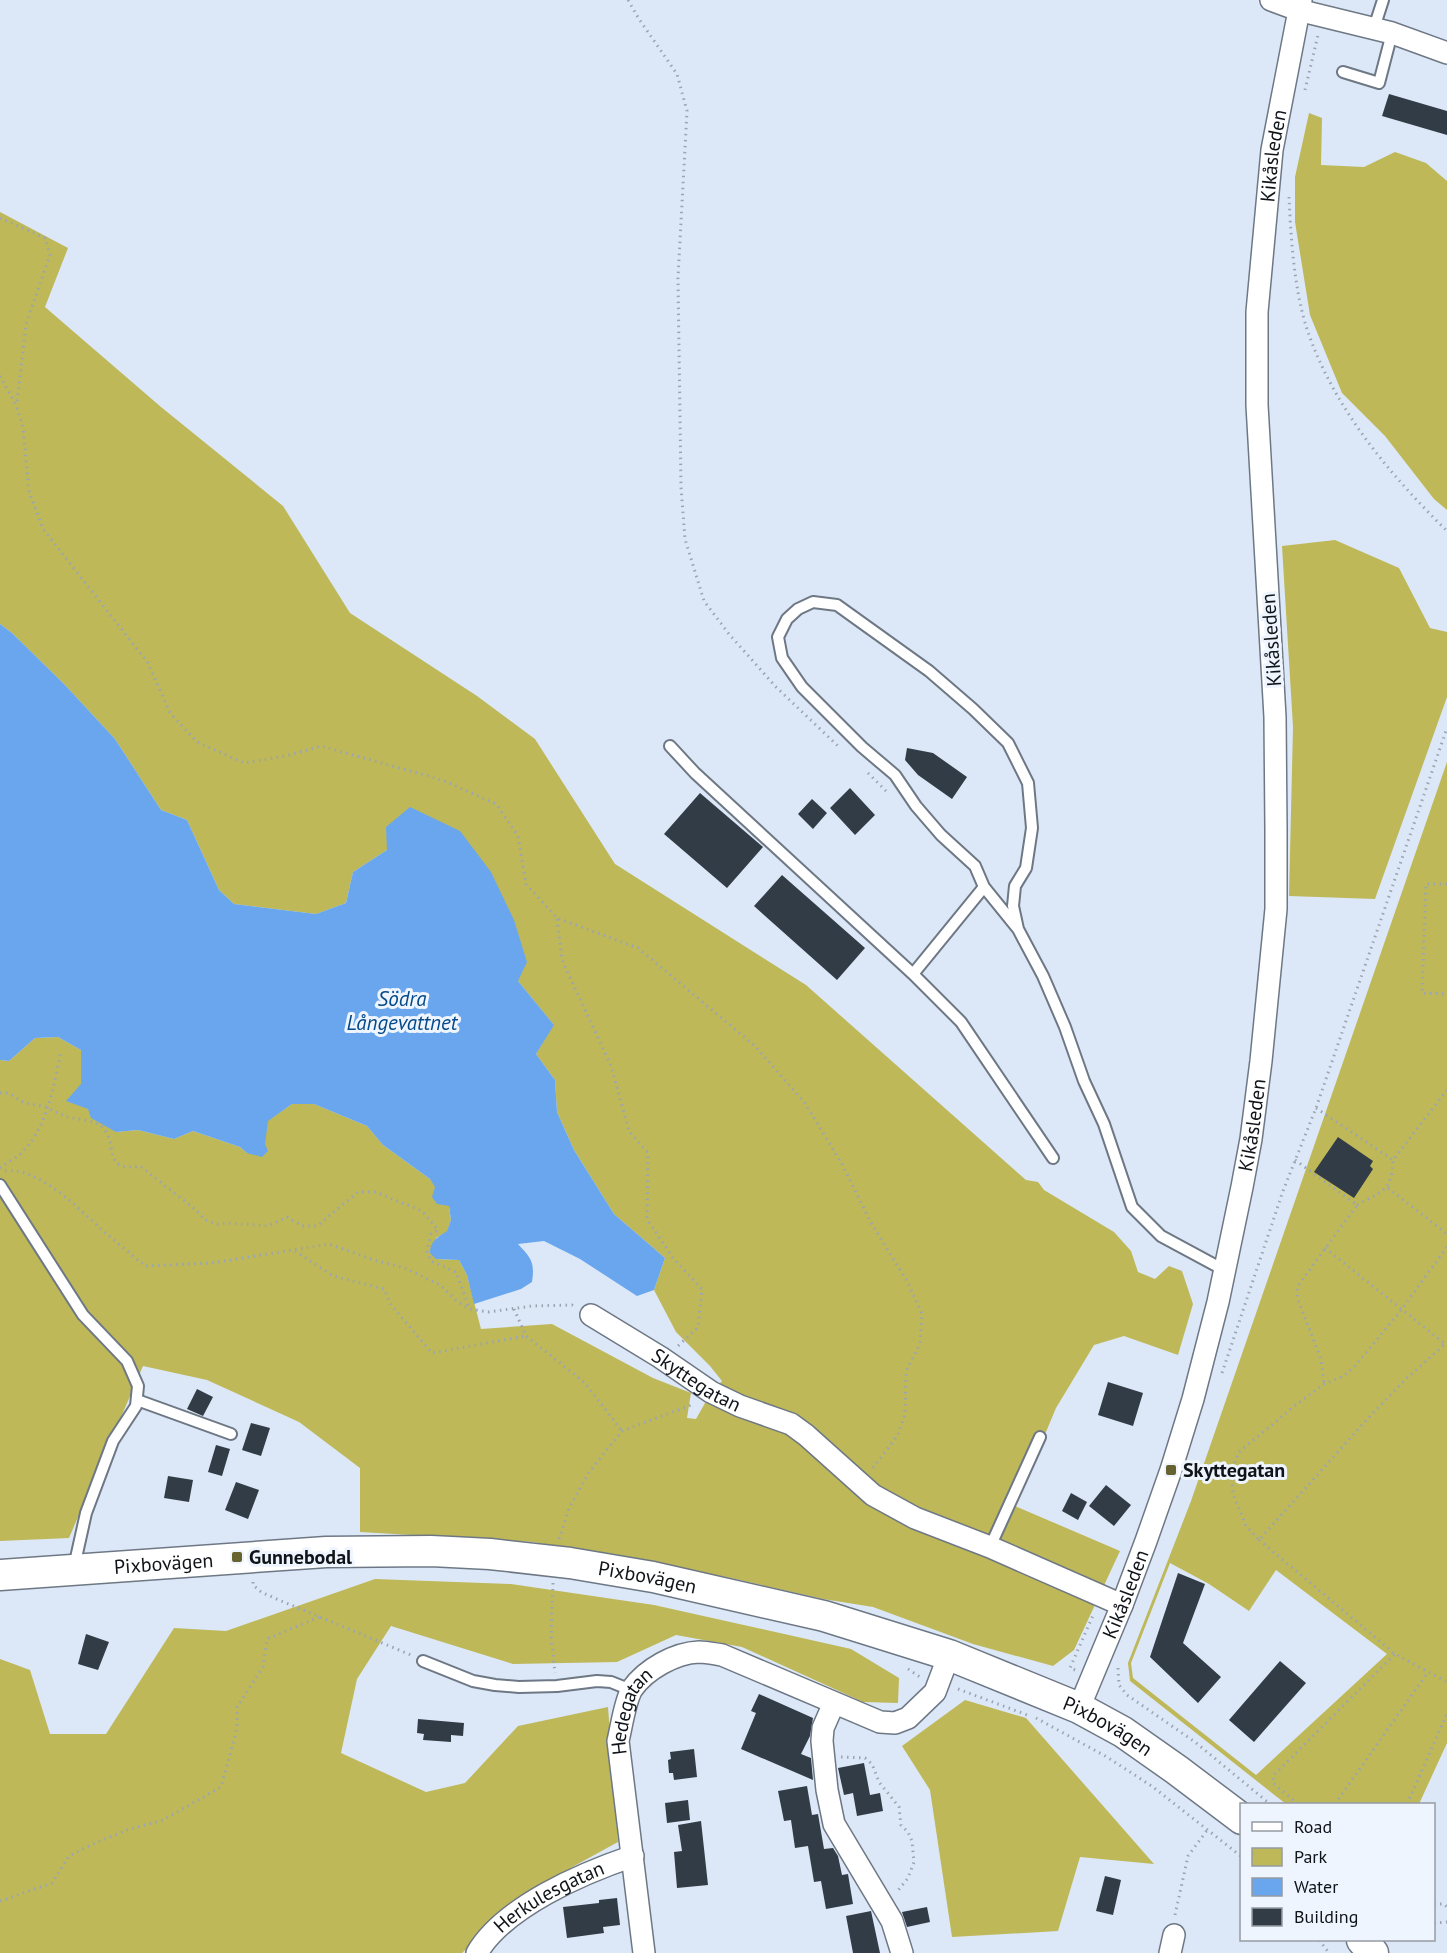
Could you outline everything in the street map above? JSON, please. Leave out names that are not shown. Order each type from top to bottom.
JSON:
[{"type":"street","points":[[1271,0],[1300,5],[1322,15],[1383,31],[1447,53]]},
{"type":"street","name":"Kikåsleden","points":[[1079,1708],[1122,1605],[1171,1470],[1192,1399],[1224,1270],[1251,1139],[1261,1061],[1275,909],[1275,717],[1257,405],[1257,312],[1272,150],[1300,5]]},
{"type":"street","name":"Skyttegatan","points":[[591,1315],[702,1386],[740,1406],[791,1424],[873,1495],[915,1518],[990,1546],[1122,1605]]},
{"type":"street","name":"Pixbovägen","points":[[0,1575],[326,1552],[431,1551],[490,1554],[570,1563],[653,1577],[824,1616],[949,1655],[1079,1708],[1132,1738],[1240,1817]]},
{"type":"street","name":"Hedegatan","points":[[644,1953],[618,1741],[631,1690],[656,1667],[682,1655],[699,1652],[722,1655],[880,1722],[895,1723],[908,1718],[935,1692],[946,1690],[949,1655]]},
{"type":"street","points":[[834,1703],[823,1728],[822,1742],[827,1790],[834,1824],[892,1921],[902,1953]]},
{"type":"street","name":"Herkulesgatan","points":[[477,1953],[499,1927],[547,1894],[594,1870],[633,1856]]},
{"type":"street","points":[[1363,1941],[1373,1953]]},
{"type":"lane","points":[[1343,72],[1379,83],[1383,0]]},
{"type":"lane","points":[[1018,928],[1013,906],[1015,886],[1026,868],[1032,828],[1028,783],[1008,743],[929,671],[837,605],[813,602],[798,609],[787,620],[778,637],[782,658],[802,687],[862,747],[895,775],[916,806],[941,835],[975,866],[984,887],[1018,928],[1043,976],[1065,1028],[1083,1081],[1104,1124],[1132,1208],[1161,1236],[1224,1270]]},
{"type":"lane","points":[[670,746],[695,773],[913,974],[961,1022],[1053,1158]]},
{"type":"lane","points":[[913,974],[984,887]]},
{"type":"lane","points":[[0,1185],[83,1316],[127,1361],[138,1386],[136,1406],[114,1440],[90,1503],[73,1570]]},
{"type":"lane","points":[[137,1400],[231,1434]]},
{"type":"lane","points":[[990,1546],[1040,1437]]},
{"type":"lane","points":[[423,1661],[473,1681],[519,1687],[557,1686],[597,1681],[611,1682],[631,1690]]},
{"type":"path","points":[[628,0],[677,74],[687,111],[678,278],[681,487],[685,539],[704,601],[729,634],[776,687],[844,751]]},
{"type":"path","points":[[1304,98],[1322,15]]},
{"type":"path","points":[[1289,192],[1292,252],[1306,328],[1331,388],[1401,482],[1447,531]]},
{"type":"path","points":[[0,218],[45,238],[50,255],[26,324],[16,405]]},
{"type":"path","points":[[0,376],[16,405],[23,428],[28,491],[43,529],[148,663],[170,713],[197,742],[244,763],[286,756],[321,746],[442,780],[496,804],[518,836],[526,884],[557,918],[638,948],[755,1046],[806,1103],[843,1166],[870,1221],[908,1283],[922,1314],[920,1344],[906,1371],[905,1414],[898,1435],[866,1476],[859,1481]]},
{"type":"path","points":[[1220,1378],[1447,728]]},
{"type":"path","points":[[868,773],[891,795]]},
{"type":"path","points":[[1447,884],[1426,884],[1422,993],[1447,994]]},
{"type":"path","points":[[557,918],[562,960],[610,1066],[629,1131],[648,1153],[647,1219],[673,1258],[702,1289],[698,1327],[680,1346],[660,1357]]},
{"type":"path","points":[[0,1170],[23,1151],[42,1123],[53,1092],[61,1051]]},
{"type":"path","points":[[1324,1384],[1321,1359],[1298,1300],[1297,1287],[1357,1205],[1388,1188],[1393,1176],[1393,1160],[1447,1090]]},
{"type":"path","points":[[0,1093],[9,1093],[24,1102],[47,1107],[63,1116],[102,1127],[108,1138],[113,1160],[119,1165],[131,1168],[140,1166],[196,1210],[205,1220],[217,1224],[228,1222],[268,1226],[287,1217],[302,1226],[317,1226],[358,1192],[375,1192],[422,1211],[438,1230],[431,1234],[427,1251],[431,1261],[456,1272],[470,1309]]},
{"type":"path","points":[[1316,1108],[1393,1160]]},
{"type":"path","points":[[1295,1160],[1357,1205]]},
{"type":"path","points":[[0,1170],[14,1170],[46,1183],[68,1197],[145,1266],[212,1263],[329,1244],[405,1268],[440,1285],[458,1302],[470,1309],[488,1311],[572,1305],[591,1315]]},
{"type":"path","points":[[1388,1188],[1447,1234]]},
{"type":"path","points":[[1447,1247],[1402,1309],[1355,1366],[1342,1377],[1324,1384],[1239,1452],[1231,1471],[1233,1494],[1246,1526],[1259,1540],[1395,1654],[1447,1682]]},
{"type":"path","points":[[1259,1540],[1371,1415],[1446,1343],[1325,1248]]},
{"type":"path","points":[[294,1250],[333,1276],[384,1289],[391,1305],[432,1353],[526,1336]]},
{"type":"path","points":[[514,1308],[526,1336],[584,1382],[622,1431]]},
{"type":"path","points":[[557,1543],[569,1508],[589,1472],[622,1431],[694,1404],[702,1386]]},
{"type":"path","points":[[252,1577],[253,1585],[261,1592],[423,1661]]},
{"type":"path","points":[[554,1578],[552,1635],[557,1686]]},
{"type":"path","points":[[0,1901],[52,1883],[69,1857],[93,1844],[126,1830],[162,1820],[221,1787],[237,1729],[237,1707],[263,1667],[267,1639],[320,1617]]},
{"type":"path","points":[[1297,1803],[1273,1783],[1273,1776],[1395,1654]]},
{"type":"path","points":[[900,1663],[918,1676],[946,1690],[961,1690],[1036,1718],[1107,1757],[1153,1787],[1240,1855]]},
{"type":"path","points":[[1118,1664],[1119,1685],[1127,1695],[1196,1742],[1269,1803]]},
{"type":"path","points":[[1336,1803],[1428,1672]]},
{"type":"path","points":[[946,1690],[961,1690]]},
{"type":"path","points":[[1407,1803],[1447,1714]]},
{"type":"path","points":[[825,1756],[864,1758],[872,1764],[879,1782],[899,1807],[901,1825],[908,1832],[912,1841],[914,1862],[908,1878],[884,1907]]},
{"type":"path","points":[[1172,1944],[1175,1915],[1188,1856],[1208,1829]]},
{"type":"path","points":[[1320,1941],[1329,1953]]},
{"type":"green space","points":[[1309,113],[1322,118],[1321,165],[1364,167],[1395,152],[1426,163],[1447,181],[1447,510],[1434,499],[1385,436],[1342,393],[1310,315],[1295,222],[1295,177]]},
{"type":"green space","points":[[0,212],[68,248],[45,307],[161,407],[283,506],[350,613],[477,696],[535,739],[615,864],[806,985],[1026,1180],[1038,1182],[1044,1190],[1114,1232],[1131,1251],[1138,1272],[1155,1279],[1169,1266],[1182,1271],[1193,1304],[1178,1355],[1124,1336],[1094,1345],[1056,1408],[1015,1506],[1120,1551],[1074,1650],[1053,1666],[973,1644],[873,1607],[823,1599],[726,1577],[533,1542],[360,1532],[360,1468],[299,1422],[207,1380],[143,1366],[69,1538],[0,1541],[0,1060],[9,1061],[35,1038],[58,1037],[81,1050],[81,1084],[88,1109],[116,1132],[138,1130],[174,1139],[193,1131],[240,1147],[247,1153],[264,1144],[267,1121],[292,1104],[314,1104],[367,1126],[383,1145],[430,1179],[449,1206],[451,1220],[447,1232],[436,1238],[436,1259],[459,1260],[467,1275],[481,1329],[552,1324],[653,1378],[691,1393],[687,1418],[696,1419],[709,1396],[722,1381],[676,1332],[654,1290],[665,1258],[614,1214],[574,1150],[557,1112],[555,1080],[536,1054],[553,1024],[518,981],[387,850],[353,872],[346,903],[316,914],[234,904],[219,890],[187,820],[161,810],[115,739],[65,685],[0,624]]},
{"type":"green space","points":[[1335,540],[1399,568],[1430,628],[1447,632],[1447,697],[1375,899],[1289,896],[1293,727],[1282,546]]},
{"type":"green space","points":[[1447,762],[1447,1743],[1419,1803],[1285,1803],[1130,1681],[1128,1663],[1191,1501]],"holes":[[[1170,1563],[1209,1584],[1249,1611],[1276,1570],[1387,1654],[1256,1775],[1133,1678],[1131,1663]]]},
{"type":"green space","points":[[375,1579],[511,1584],[654,1605],[851,1649],[899,1678],[898,1703],[863,1702],[742,1647],[676,1635],[617,1662],[513,1664],[391,1626],[357,1679],[341,1753],[426,1792],[465,1783],[518,1726],[608,1707],[618,1842],[534,1888],[462,1953],[0,1953],[0,1659],[30,1670],[50,1734],[106,1734],[174,1628],[226,1631]]},
{"type":"green space","points":[[965,1700],[1026,1718],[1154,1864],[1080,1857],[1058,1931],[952,1937],[930,1790],[902,1746]]},
{"type":"water","name":"Södra Långevattnet","points":[[0,624],[65,685],[115,739],[161,810],[187,820],[219,890],[234,904],[316,914],[346,903],[353,872],[387,850],[386,827],[410,807],[460,831],[491,872],[514,920],[527,962],[518,981],[554,1025],[536,1054],[555,1080],[557,1112],[574,1150],[614,1214],[665,1258],[654,1290],[637,1296],[580,1259],[544,1241],[518,1244],[531,1261],[532,1282],[521,1289],[474,1304],[467,1275],[459,1260],[436,1259],[430,1253],[433,1242],[447,1231],[451,1220],[449,1206],[437,1204],[432,1197],[435,1187],[430,1179],[383,1145],[367,1126],[314,1104],[292,1104],[268,1121],[265,1144],[268,1151],[262,1157],[193,1131],[174,1139],[138,1130],[116,1132],[91,1118],[88,1109],[66,1101],[81,1084],[81,1050],[58,1037],[35,1038],[9,1061],[0,1060]]},
{"type":"building","points":[[1389,94],[1447,111],[1447,135],[1382,116]]},
{"type":"building","points":[[907,748],[933,753],[967,777],[952,799],[918,775],[905,760]]},
{"type":"building","points":[[850,788],[875,815],[855,835],[830,808]]},
{"type":"building","points":[[700,793],[763,847],[727,888],[664,834]]},
{"type":"building","points":[[812,799],[827,813],[813,829],[798,814]]},
{"type":"building","points":[[782,875],[865,948],[837,980],[754,906]]},
{"type":"building","points":[[1338,1137],[1373,1161],[1370,1166],[1373,1169],[1354,1198],[1314,1172]]},
{"type":"building","points":[[1108,1382],[1143,1393],[1133,1426],[1098,1415]]},
{"type":"building","points":[[197,1389],[213,1397],[203,1416],[187,1409]]},
{"type":"building","points":[[251,1423],[270,1428],[261,1456],[242,1450]]},
{"type":"building","points":[[216,1445],[230,1449],[222,1476],[208,1472]]},
{"type":"building","points":[[168,1476],[193,1480],[189,1502],[164,1498]]},
{"type":"building","points":[[236,1482],[259,1490],[248,1519],[225,1510]]},
{"type":"building","points":[[1106,1485],[1131,1505],[1114,1526],[1089,1506]]},
{"type":"building","points":[[1071,1493],[1087,1502],[1078,1520],[1062,1511]]},
{"type":"building","points":[[1178,1573],[1205,1584],[1183,1643],[1221,1677],[1198,1703],[1150,1657]]},
{"type":"building","points":[[86,1634],[109,1642],[98,1670],[78,1664]]},
{"type":"building","points":[[1280,1661],[1306,1683],[1254,1742],[1229,1720]]},
{"type":"building","points":[[759,1694],[813,1718],[810,1736],[801,1754],[811,1758],[813,1780],[741,1749],[756,1713],[751,1711]]},
{"type":"building","points":[[418,1719],[464,1723],[463,1736],[451,1735],[451,1742],[423,1740],[424,1734],[417,1733]]},
{"type":"building","points":[[694,1749],[697,1777],[674,1780],[673,1773],[669,1773],[670,1752]]},
{"type":"building","points":[[864,1763],[870,1795],[880,1793],[883,1811],[857,1816],[853,1793],[844,1795],[838,1768]]},
{"type":"building","points":[[807,1786],[812,1815],[818,1814],[824,1849],[833,1848],[838,1856],[842,1875],[848,1874],[853,1904],[826,1909],[821,1881],[814,1882],[808,1846],[795,1848],[791,1820],[784,1821],[778,1791]]},
{"type":"building","points":[[688,1800],[690,1820],[667,1823],[665,1803]]},
{"type":"building","points":[[701,1821],[708,1885],[677,1888],[674,1852],[682,1851],[678,1825]]},
{"type":"building","points":[[1105,1876],[1121,1880],[1113,1915],[1096,1911]]},
{"type":"building","points":[[617,1898],[620,1925],[603,1927],[604,1933],[567,1938],[563,1907],[599,1903],[599,1900]]},
{"type":"building","points":[[927,1907],[930,1922],[907,1927],[902,1912]]},
{"type":"building","points":[[871,1911],[880,1953],[853,1953],[846,1916]]},
{"type":"place","name":"Skyttegatan","points":[[1171,1470]]},
{"type":"place","name":"Gunnebodal","points":[[237,1557]]}]
